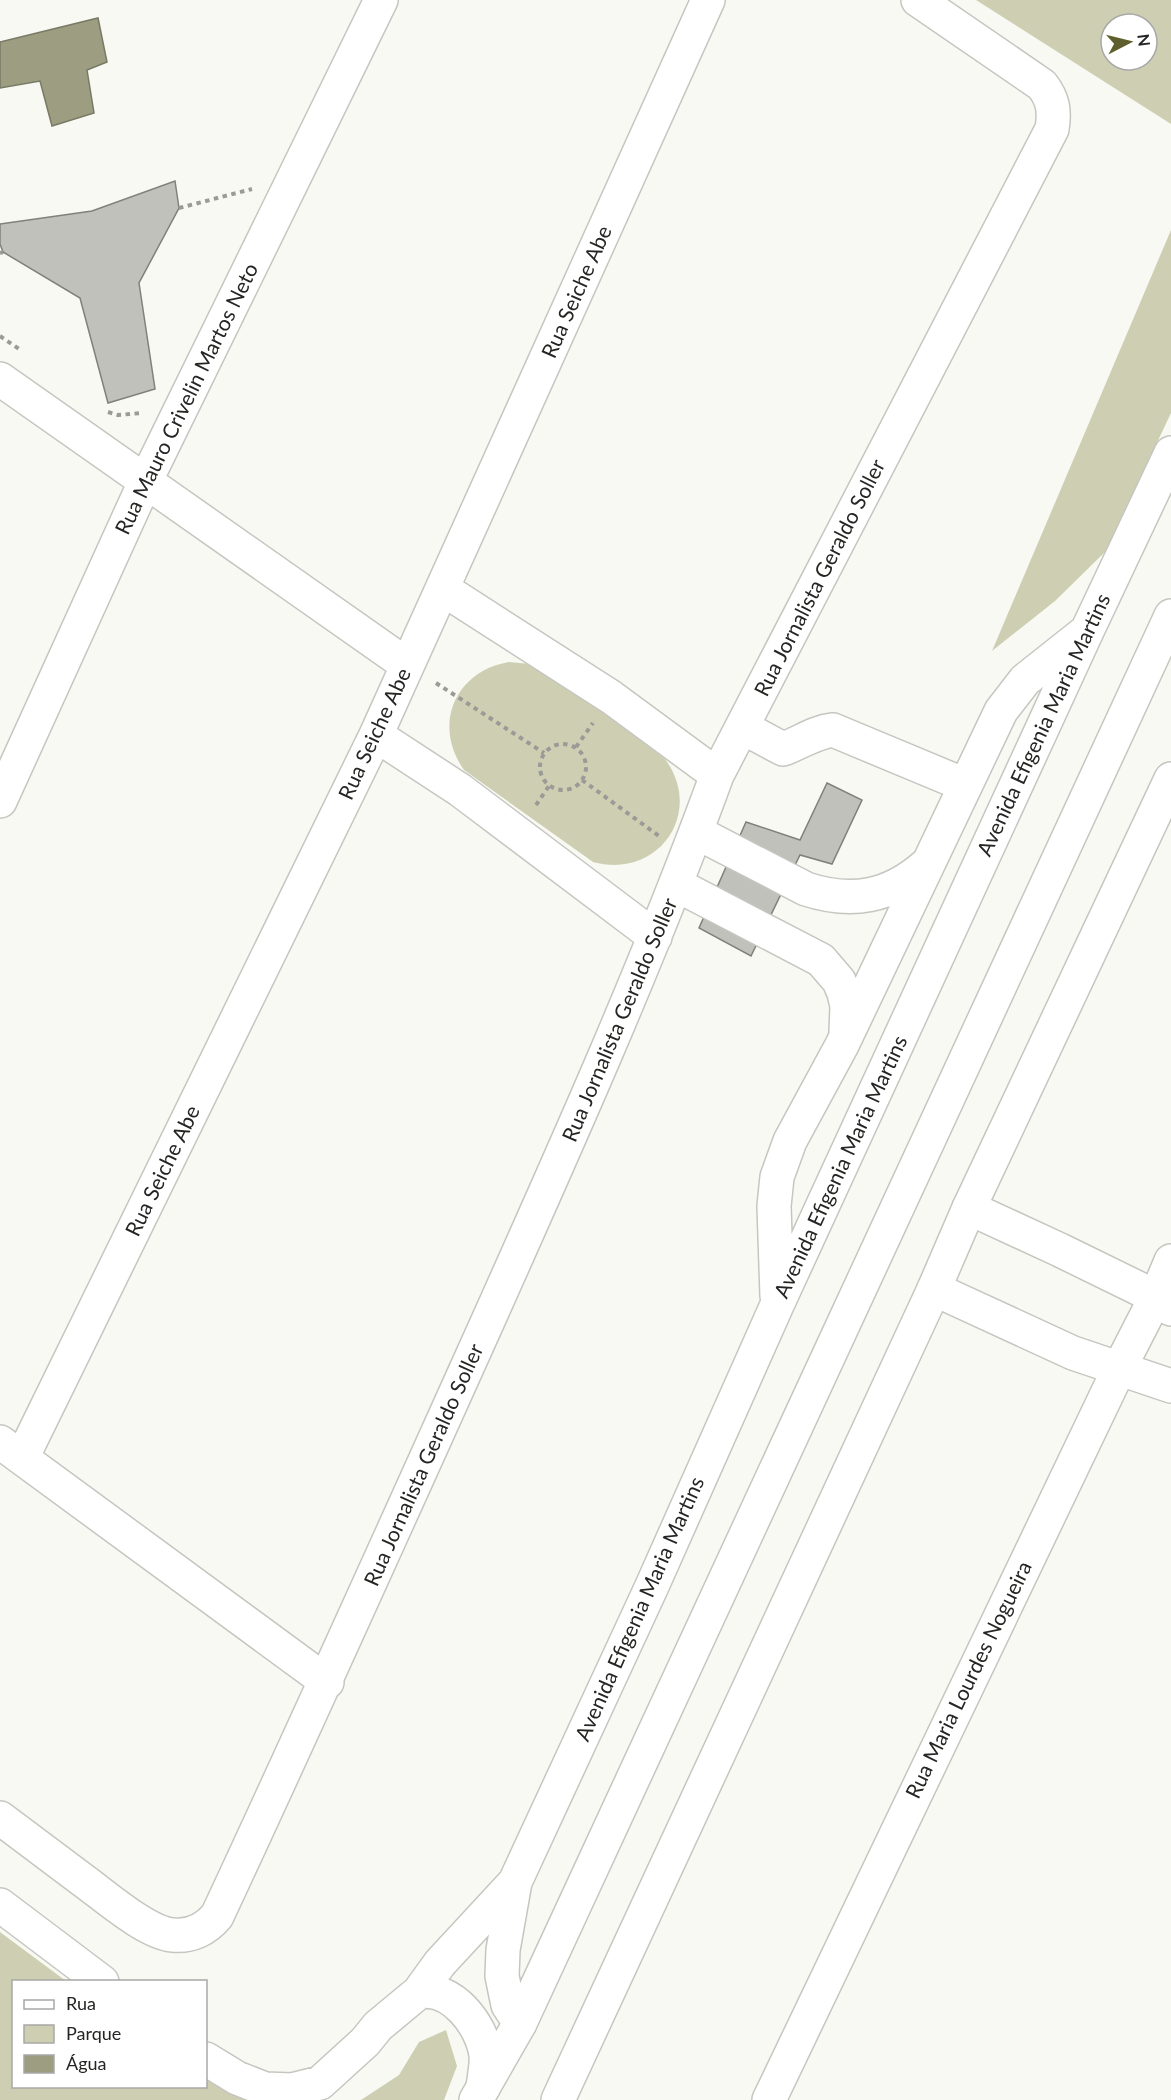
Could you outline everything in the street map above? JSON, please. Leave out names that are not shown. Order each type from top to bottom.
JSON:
[{"type":"street","name":"Rua Mauro Crivelin Martos Neto","points":[[0,801],[145,482],[381,0]]},
{"type":"street","name":"Rua Seiche Abe","points":[[11,1450],[375,735],[708,0]]},
{"type":"street","name":"Rua Jornalista Geraldo Soller","points":[[0,1818],[117,1905],[158,1932],[174,1936],[190,1934],[206,1928],[217,1916],[327,1682],[582,1109],[687,858],[717,775],[1049,136],[1053,121],[1053,105],[1046,91],[1036,79],[918,0]]},
{"type":"street","points":[[0,379],[407,665]]},
{"type":"street","name":"Avenida Efigenia Maria Martins","points":[[515,1882],[1086,631],[1171,453]]},
{"type":"street","points":[[443,589],[611,697],[717,775]]},
{"type":"street","points":[[479,2094],[520,2023],[1171,616]]},
{"type":"street","points":[[777,1305],[774,1206],[777,1177],[790,1141],[842,1045],[991,729],[1012,694],[1025,680],[1086,631]]},
{"type":"street","points":[[742,727],[783,749],[819,731],[832,730],[965,785]]},
{"type":"street","points":[[375,735],[460,790],[655,937]]},
{"type":"street","points":[[558,2100],[934,1289],[969,1208],[1171,779]]},
{"type":"street","points":[[687,858],[843,897],[862,896],[898,885],[914,876],[928,863]]},
{"type":"street","points":[[687,858],[821,960],[839,981],[844,993],[847,1019],[842,1045]]},
{"type":"street","points":[[969,1208],[1060,1250],[1163,1303]]},
{"type":"street","name":"Rua Maria Lourdes Nogueira","points":[[769,2100],[1119,1369],[1163,1303],[1171,1261]]},
{"type":"street","points":[[934,1289],[1073,1353],[1171,1386]]},
{"type":"street","points":[[11,1450],[327,1682]]},
{"type":"street","points":[[515,1882],[503,1950],[502,1976],[508,2005],[520,2023]]},
{"type":"street","points":[[207,2060],[237,2078],[265,2089],[292,2090],[320,2083],[365,2042],[378,2026],[419,1992],[440,1963],[515,1882]]},
{"type":"street","points":[[0,1905],[99,1980]]},
{"type":"street","points":[[419,1992],[432,1991],[452,2000],[476,2028],[486,2058],[479,2094]]},
{"type":"path","points":[[179,208],[254,189]]},
{"type":"path","points":[[0,336],[28,356]]},
{"type":"path","points":[[103,411],[118,415],[139,415],[146,411]]},
{"type":"path","points":[[407,665],[544,753]]},
{"type":"path","points":[[559,743],[576,747],[583,754],[586,763],[586,772],[582,780],[576,787],[567,790],[558,790],[549,786],[543,780],[540,771],[540,762],[544,753],[559,743]]},
{"type":"path","points":[[582,780],[687,858]]},
{"type":"green space","points":[[976,0],[1171,0],[1171,124]]},
{"type":"green space","points":[[1171,230],[1171,413],[1106,551],[1055,601],[992,651]]},
{"type":"green space","points":[[509,662],[531,664],[551,672],[665,759],[676,780],[680,800],[677,820],[668,838],[655,852],[637,861],[616,865],[593,862],[464,770],[455,753],[450,735],[450,718],[454,702],[475,676],[490,667]]},
{"type":"green space","points":[[0,1932],[65,1980],[12,1980],[12,2088],[207,2088],[207,2074],[246,2100],[0,2100]]},
{"type":"green space","points":[[446,2030],[457,2066],[444,2100],[361,2100],[399,2075],[419,2042]]},
{"type":"water","points":[[98,18],[107,62],[87,70],[94,113],[52,126],[40,81],[0,88],[0,42]]},
{"type":"building","points":[[175,181],[179,208],[139,283],[155,389],[108,403],[80,298],[3,252],[0,244],[0,224],[92,211]]},
{"type":"building","points":[[827,783],[862,800],[832,864],[800,855],[751,956],[699,928],[746,822],[800,840]]}]
